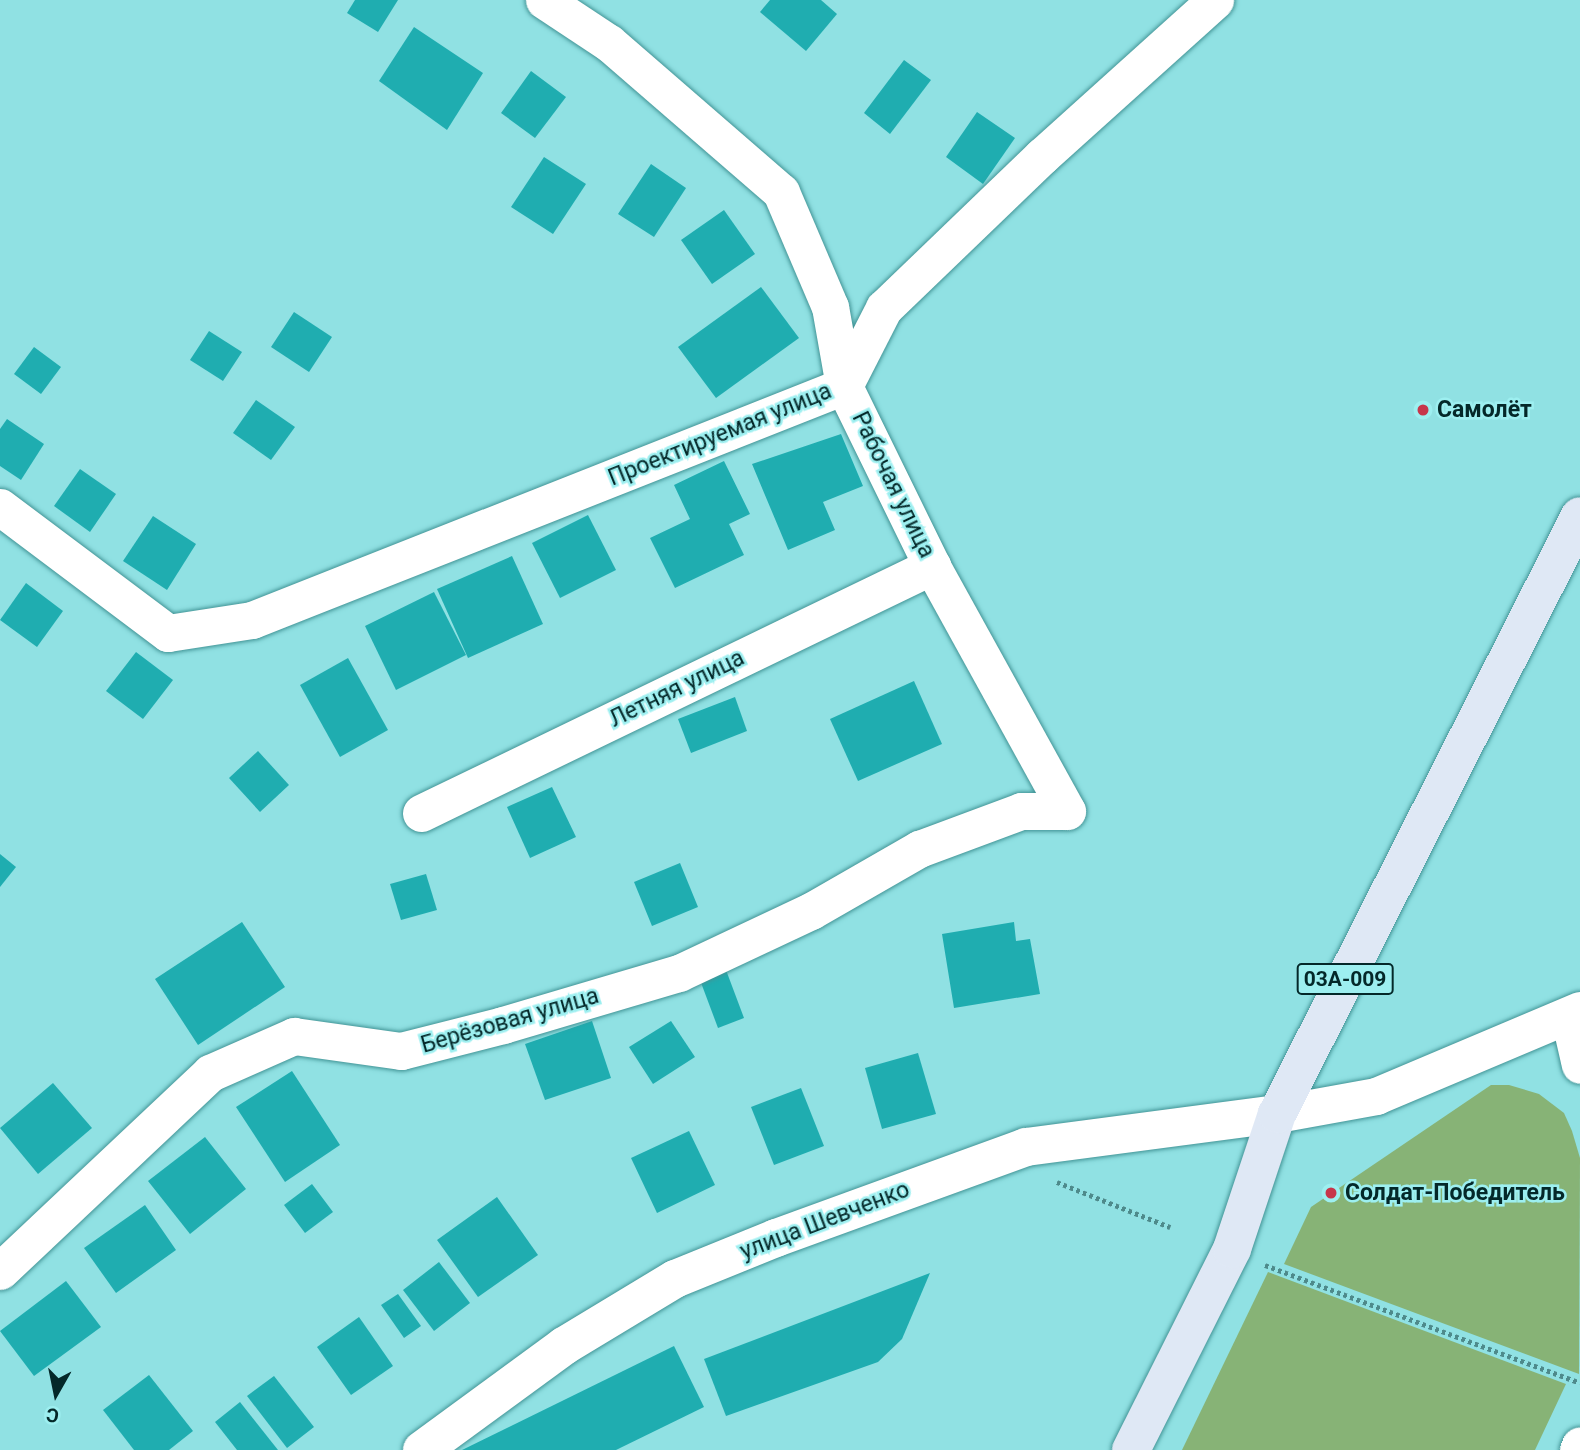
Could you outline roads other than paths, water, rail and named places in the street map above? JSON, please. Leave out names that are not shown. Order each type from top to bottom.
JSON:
[{"type":"main road","name":"03А-009","points":[[1131,1450],[1232,1249],[1277,1114],[1580,516]]},
{"type":"main road","name":"улица Шевченко","points":[[422,1450],[564,1346],[675,1279],[776,1238],[1026,1146],[1277,1114]]},
{"type":"street","name":"Рабочая улица","points":[[544,0],[609,43],[781,192],[830,307],[844,386],[932,566],[1067,811]]},
{"type":"street","name":"Проектируемая улица","points":[[0,507],[168,633],[253,621],[844,386],[884,308],[1215,0]]},
{"type":"street","name":"Летняя улица","points":[[421,813],[932,566]]},
{"type":"street","name":"Берёзовая улица","points":[[0,1271],[211,1073],[294,1036],[401,1051],[503,1025],[679,973],[811,911],[919,849],[1021,811],[1067,811]]},
{"type":"street","points":[[1277,1114],[1376,1096],[1575,1014],[1580,1065]]},
{"type":"street","points":[[1578,1450],[1580,1445]]},
{"type":"place","name":"Самолёт","points":[[1423,410]]},
{"type":"place","name":"Солдат-Победитель","points":[[1331,1193]]}]
